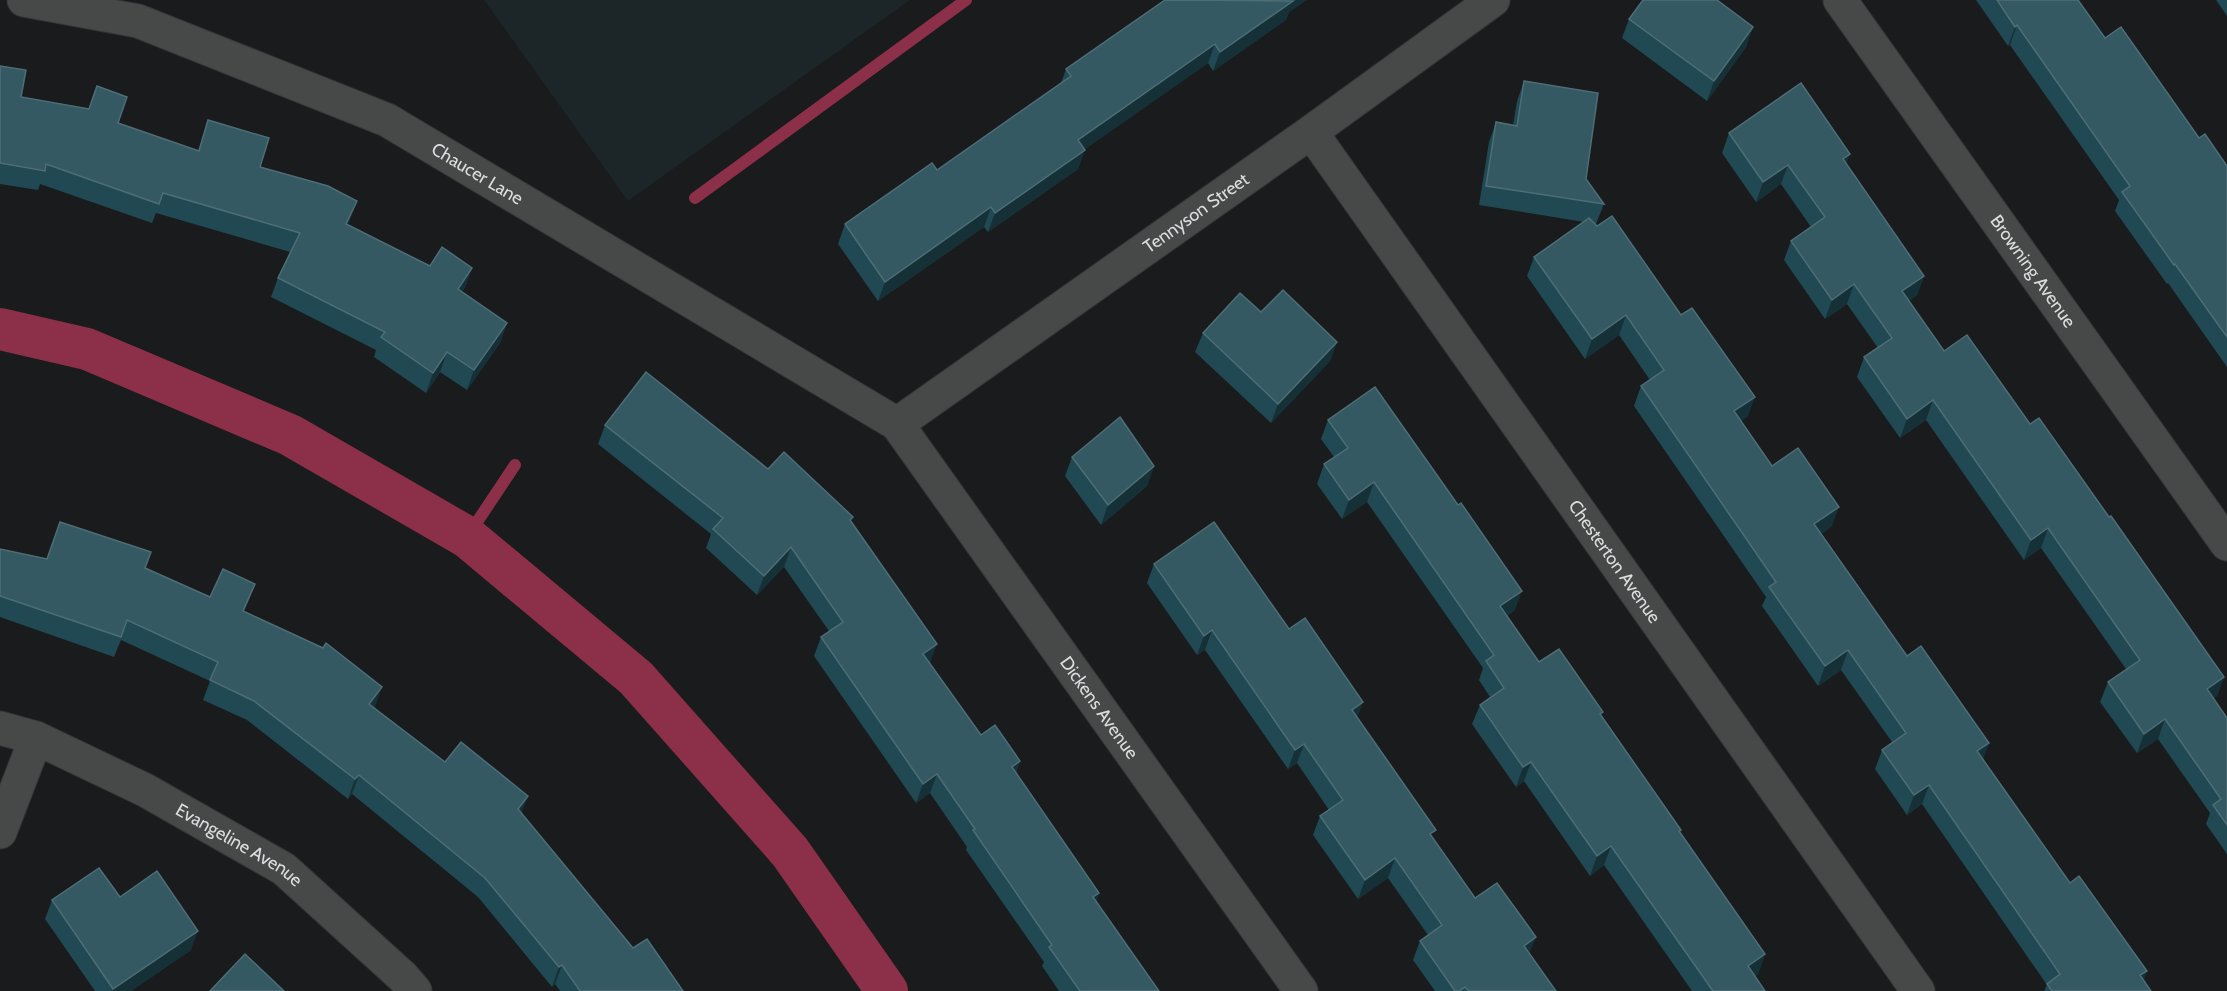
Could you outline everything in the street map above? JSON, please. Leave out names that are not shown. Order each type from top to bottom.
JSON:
[{"type":"street","name":"Chaucer Lane","points":[[24,0],[138,21],[387,120],[897,424]]},
{"type":"street","name":"Tennyson Street","points":[[897,424],[1311,132],[1493,0]]},
{"type":"street","name":"Browning Avenue","points":[[1840,0],[2227,544]]},
{"type":"street","name":"Chesterton Avenue","points":[[1311,132],[1918,991]]},
{"type":"street","name":"Dickens Avenue","points":[[897,424],[1301,991]]},
{"type":"street","name":"Evangeline Avenue","points":[[0,728],[36,738],[145,790],[284,869],[402,976],[415,991]]},
{"type":"street","points":[[0,832],[36,738]]},
{"type":"shaded area","points":[[484,0],[910,0],[628,201]]},
{"type":"building","points":[[1165,0],[1293,1],[1220,52],[1215,44],[1078,140],[1085,150],[995,213],[991,207],[885,282],[845,224],[932,163],[937,170],[1071,76],[1066,69]]},
{"type":"building","points":[[1643,0],[1717,0],[1753,27],[1714,81],[1629,19]]},
{"type":"building","points":[[1997,0],[2078,0],[2105,38],[2121,27],[2199,138],[2205,134],[2227,166],[2227,337],[2122,192],[2130,186]]},
{"type":"building","points":[[0,66],[26,70],[21,97],[89,109],[97,86],[127,97],[118,123],[199,151],[208,120],[269,138],[260,167],[328,186],[357,201],[346,224],[430,266],[442,247],[472,268],[458,289],[507,323],[474,370],[447,352],[433,373],[381,337],[385,332],[278,278],[300,233],[163,193],[159,204],[46,164],[45,171],[0,163]]},
{"type":"building","points":[[1524,81],[1598,93],[1586,179],[1604,204],[1486,186],[1496,122],[1517,126]]},
{"type":"building","points":[[1801,83],[1850,154],[1843,159],[1924,276],[1902,291],[1944,351],[1967,335],[2030,424],[2039,418],[2224,677],[2207,689],[2227,718],[2227,825],[2213,805],[2221,799],[2165,719],[2144,734],[2108,682],[2140,660],[2048,528],[2031,540],[1933,400],[1907,419],[1864,357],[1892,338],[1854,284],[1832,300],[1791,241],[1825,217],[1788,165],[1763,182],[1729,133]]},
{"type":"building","points":[[1612,216],[1681,315],[1692,308],[1755,397],[1734,411],[1772,466],[1798,448],[1839,507],[1814,524],[1907,656],[1921,646],[1989,743],[1977,751],[2070,883],[2079,876],[2147,971],[2140,975],[2151,991],[2052,991],[2047,984],[2060,974],[1929,785],[1914,795],[1882,750],[1906,733],[1848,650],[1825,666],[1769,587],[1776,582],[1641,386],[1664,370],[1626,315],[1592,339],[1534,257],[1589,218],[1597,226]]},
{"type":"building","points":[[1283,290],[1337,342],[1278,404],[1203,333],[1240,293],[1261,312]]},
{"type":"building","points":[[646,372],[768,469],[784,452],[853,517],[850,520],[937,644],[923,654],[981,735],[995,725],[1020,761],[1012,767],[1099,893],[1093,897],[1159,991],[1080,991],[1049,947],[1052,945],[937,774],[923,784],[821,637],[843,622],[791,547],[764,576],[713,529],[723,518],[605,425]]},
{"type":"building","points":[[1375,387],[1458,505],[1461,503],[1522,591],[1500,606],[1539,662],[1559,649],[1603,712],[1600,714],[1681,830],[1679,831],[1765,954],[1748,966],[1765,991],[1713,991],[1611,846],[1597,856],[1531,762],[1523,767],[1480,705],[1504,688],[1486,661],[1494,655],[1374,482],[1349,500],[1324,464],[1348,448],[1328,420]]},
{"type":"building","points":[[1120,417],[1154,466],[1108,505],[1072,457]]},
{"type":"building","points":[[60,522],[151,552],[145,568],[210,597],[223,569],[255,584],[243,611],[323,648],[326,643],[382,687],[369,704],[445,762],[461,742],[528,796],[518,809],[633,948],[647,939],[683,991],[580,991],[562,965],[559,967],[485,878],[359,775],[355,779],[254,701],[210,680],[218,662],[127,620],[121,637],[0,596],[0,549],[47,559]]},
{"type":"building","points":[[1214,522],[1289,629],[1305,618],[1363,702],[1352,710],[1436,830],[1430,834],[1475,898],[1497,883],[1536,937],[1524,946],[1556,991],[1469,991],[1465,987],[1455,991],[1420,941],[1442,925],[1395,858],[1365,880],[1320,816],[1343,800],[1304,744],[1295,750],[1212,630],[1204,636],[1154,564]]},
{"type":"building","points":[[99,868],[120,897],[157,871],[198,931],[113,989],[52,900]]},
{"type":"building","points":[[245,954],[284,991],[210,991]]},
{"type":"waterway","points":[[695,198],[966,0]]},
{"type":"waterway","points":[[0,329],[87,349],[290,435],[467,537],[636,678],[790,852],[887,991]]},
{"type":"waterway","points":[[467,537],[515,465]]}]
